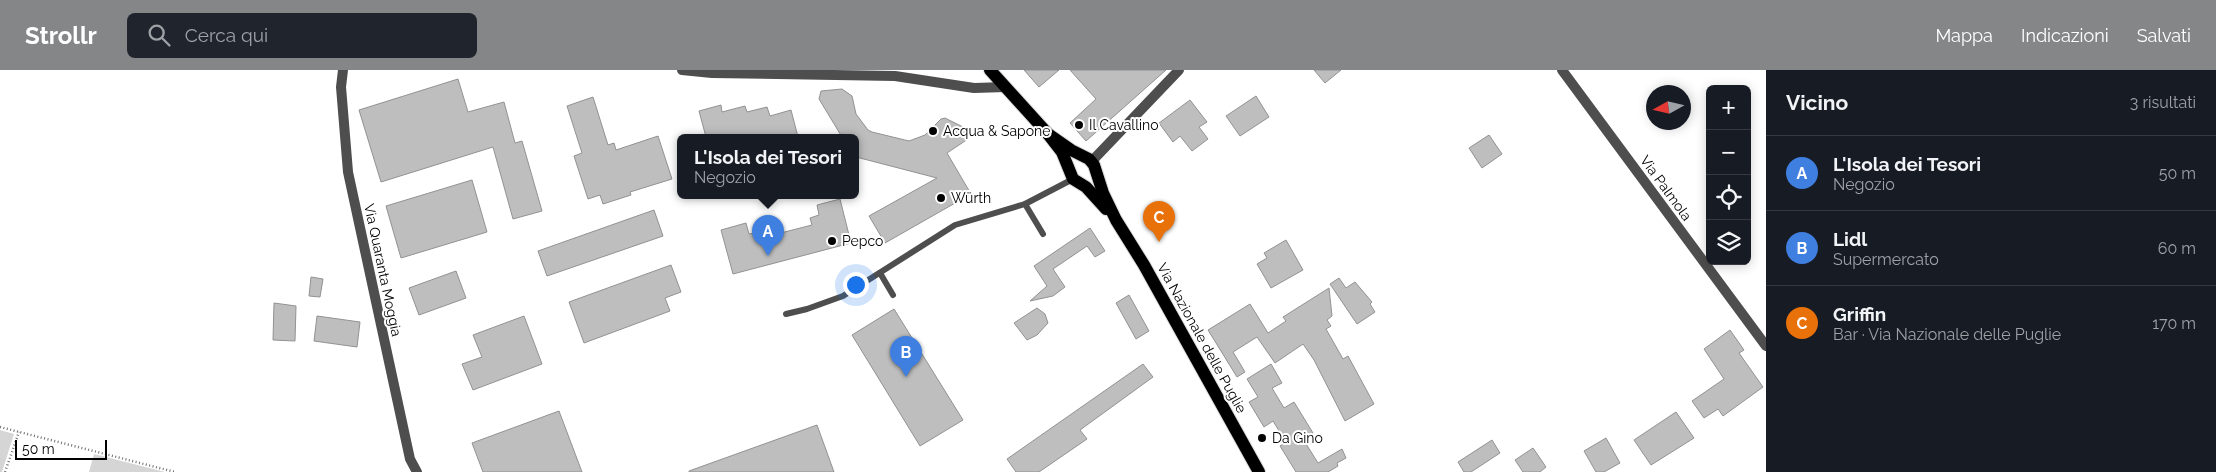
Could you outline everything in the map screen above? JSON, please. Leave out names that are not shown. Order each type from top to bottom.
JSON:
[{"type":"main road","name":"Via Nazionale delle Puglie","points":[[990,70],[1048,134],[1066,159],[1074,178],[1092,192],[1116,220]]},
{"type":"main road","name":"Via Nazionale delle Puglie","points":[[1048,134],[1091,162],[1116,220],[1144,265],[1260,472]]},
{"type":"main road","points":[[1079,158],[1091,162],[1091,181],[1074,178],[1073,161],[1079,158]]},
{"type":"street","name":"Via Quaranta Moggia","points":[[343,70],[341,87],[348,172],[410,459],[417,472]]},
{"type":"street","points":[[682,70],[712,73],[895,76],[974,88],[1006,87]]},
{"type":"street","points":[[1091,162],[1179,70]]},
{"type":"street","name":"Via Palmola","points":[[1562,70],[1766,346]]},
{"type":"lane","points":[[786,314],[830,301],[880,273],[955,225],[1024,204],[1074,178]]},
{"type":"lane","points":[[1024,204],[1044,234]]},
{"type":"lane","points":[[880,273],[893,295]]},
{"type":"path","points":[[0,427],[175,472]]},
{"type":"path","points":[[5,472],[19,432]]},
{"type":"shaded area","points":[[0,430],[14,434],[2,472],[0,472]]},
{"type":"shaded area","points":[[94,454],[165,472],[89,472]]},
{"type":"building","points":[[1024,70],[1059,70],[1039,87]]},
{"type":"building","points":[[1070,70],[1166,70],[1086,141],[1070,123],[1096,99]]},
{"type":"building","points":[[1314,70],[1341,70],[1325,83]]},
{"type":"building","points":[[458,79],[468,112],[504,102],[515,143],[522,141],[542,211],[513,219],[493,147],[381,182],[359,110]]},
{"type":"building","points":[[842,89],[852,96],[856,114],[868,130],[872,132],[909,141],[925,135],[941,119],[945,118],[965,128],[969,135],[968,139],[947,153],[971,194],[885,243],[869,216],[937,178],[859,158],[859,134],[840,134],[819,99],[821,91]]},
{"type":"building","points":[[1256,96],[1269,117],[1240,136],[1226,116]]},
{"type":"building","points":[[593,97],[608,145],[614,143],[616,150],[658,136],[672,179],[630,192],[631,195],[603,204],[600,195],[588,199],[574,156],[582,153],[567,106]]},
{"type":"building","points":[[1190,100],[1207,122],[1199,127],[1208,139],[1192,151],[1180,136],[1173,142],[1159,123]]},
{"type":"building","points":[[721,105],[722,112],[745,106],[747,112],[767,107],[770,116],[791,110],[797,134],[705,134],[699,111]]},
{"type":"building","points":[[1489,135],[1502,154],[1482,168],[1469,148]]},
{"type":"building","points":[[472,180],[487,232],[401,258],[386,206]]},
{"type":"building","points":[[840,199],[851,243],[733,274],[721,230],[746,223],[749,234],[759,232],[761,238],[812,225],[810,218],[819,215],[817,205]]},
{"type":"building","points":[[654,210],[663,236],[547,276],[538,251]]},
{"type":"building","points":[[1090,228],[1105,251],[1095,257],[1087,246],[1053,269],[1065,287],[1053,296],[1030,301],[1047,286],[1034,266]]},
{"type":"building","points":[[1286,240],[1303,270],[1271,288],[1257,264],[1267,258],[1264,253]]},
{"type":"building","points":[[671,265],[681,292],[665,298],[670,311],[584,343],[569,302]]},
{"type":"building","points":[[456,271],[466,298],[419,315],[409,288]]},
{"type":"building","points":[[311,277],[323,279],[320,297],[309,296]]},
{"type":"building","points":[[1339,278],[1346,288],[1355,282],[1372,302],[1370,304],[1375,312],[1357,324],[1330,284]]},
{"type":"building","points":[[1329,288],[1332,316],[1327,320],[1331,326],[1326,329],[1343,359],[1348,356],[1374,404],[1345,421],[1314,360],[1303,344],[1275,363],[1257,337],[1233,352],[1245,372],[1237,377],[1208,330],[1250,304],[1268,333],[1286,321],[1283,317]]},
{"type":"building","points":[[1129,295],[1149,331],[1136,339],[1116,303]]},
{"type":"building","points":[[274,303],[296,306],[295,341],[273,340]]},
{"type":"building","points":[[1037,308],[1045,314],[1048,323],[1037,335],[1027,340],[1014,323]]},
{"type":"building","points":[[894,309],[963,420],[920,446],[852,335]]},
{"type":"building","points":[[317,316],[360,322],[357,347],[314,341]]},
{"type":"building","points":[[524,316],[542,364],[473,390],[462,364],[482,357],[473,335]]},
{"type":"building","points":[[1730,330],[1744,350],[1739,353],[1763,387],[1723,416],[1718,409],[1704,418],[1692,401],[1724,379],[1704,349]]},
{"type":"building","points":[[1143,364],[1153,377],[1080,430],[1087,439],[1039,472],[1016,472],[1007,459]]},
{"type":"building","points":[[1271,364],[1282,383],[1272,388],[1284,408],[1294,402],[1313,433],[1303,439],[1318,463],[1342,449],[1346,458],[1337,463],[1338,466],[1328,472],[1296,472],[1280,446],[1286,442],[1273,421],[1264,427],[1249,402],[1258,397],[1247,379]]},
{"type":"building","points":[[559,411],[582,472],[483,472],[472,443]]},
{"type":"building","points":[[1676,412],[1694,438],[1651,465],[1634,440]]},
{"type":"building","points":[[817,425],[834,472],[689,472],[689,471]]},
{"type":"building","points":[[1606,438],[1620,463],[1604,472],[1596,472],[1584,451]]},
{"type":"building","points":[[1492,440],[1500,453],[1471,472],[1464,472],[1458,462]]},
{"type":"building","points":[[1533,448],[1546,467],[1540,472],[1523,472],[1515,460]]},
{"type":"place","name":"Il Cavallino","points":[[1079,125]]},
{"type":"place","name":"Acqua & Sapone","points":[[933,131]]},
{"type":"place","name":"Würth","points":[[941,198]]},
{"type":"place","name":"Pepco","points":[[832,241]]},
{"type":"place","name":"Griffin","points":[[1159,242]]},
{"type":"place","name":"L'Isola dei Tesori","points":[[768,256]]},
{"type":"place","name":"Lidl","points":[[906,377]]},
{"type":"place","name":"Da Gino","points":[[1262,438]]}]
